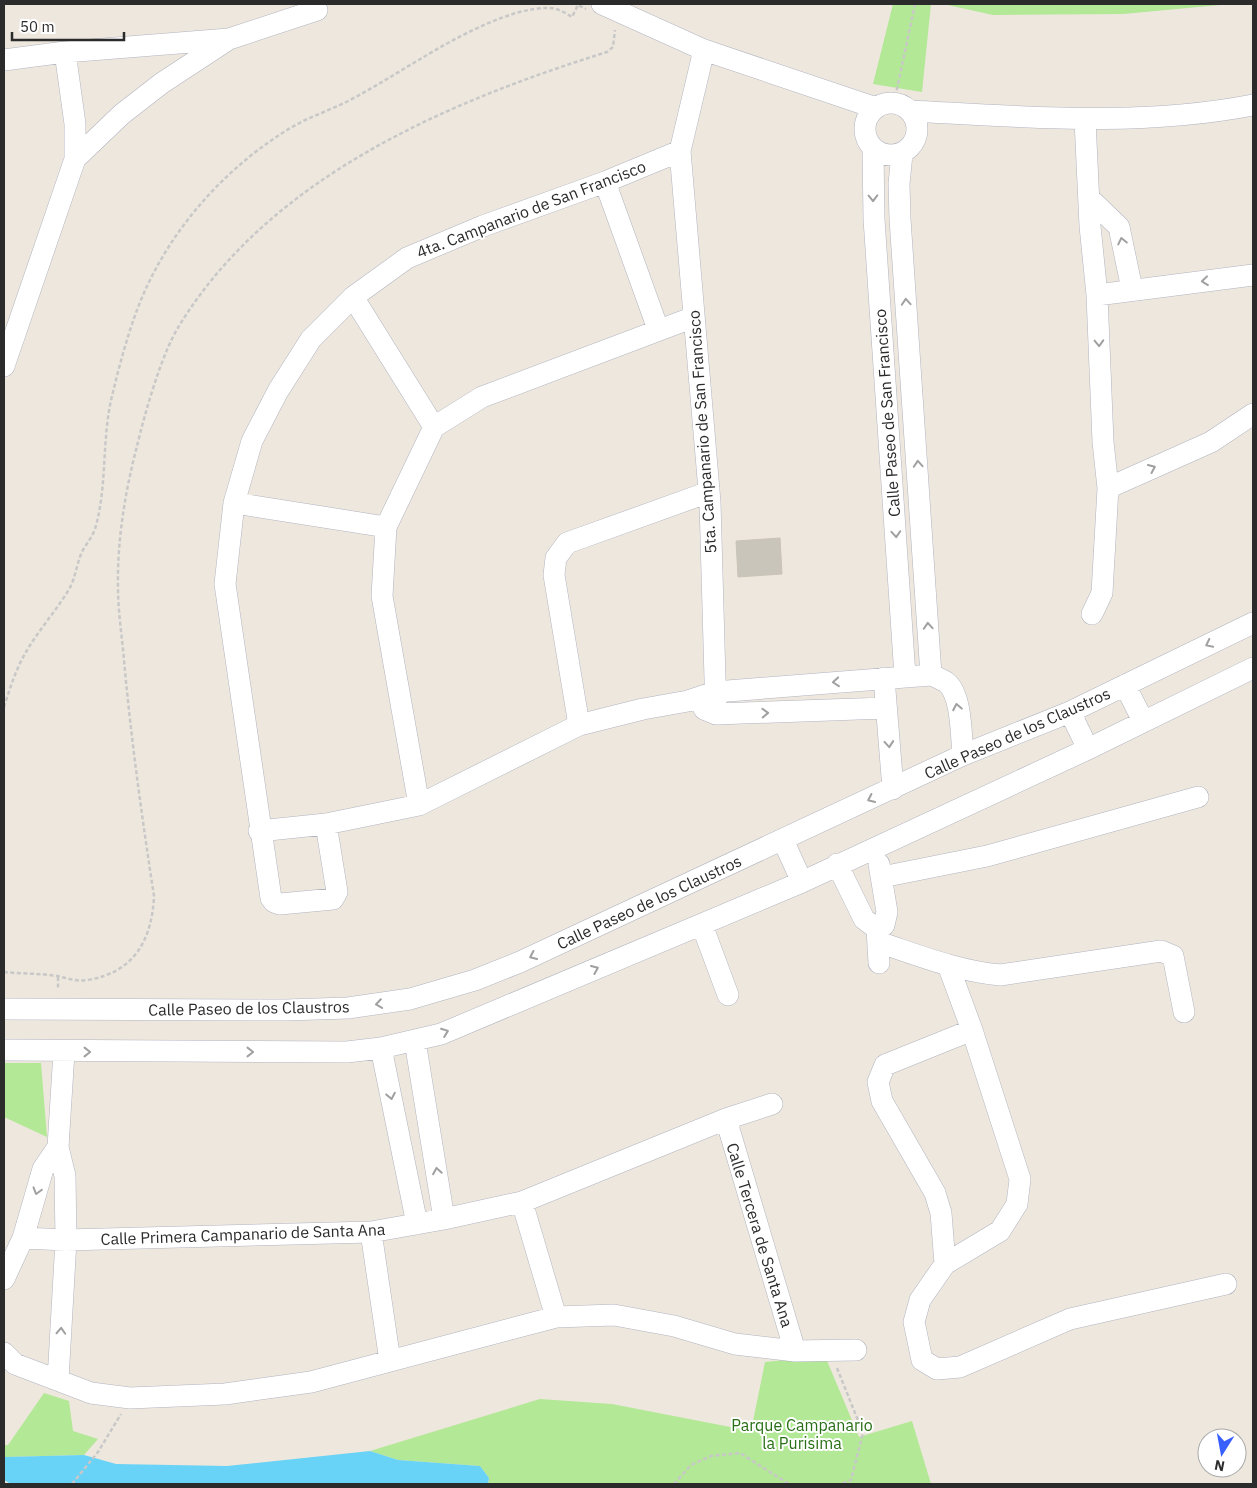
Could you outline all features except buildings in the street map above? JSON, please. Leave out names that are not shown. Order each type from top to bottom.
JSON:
[{"type":"street","points":[[598,8],[704,50],[894,107],[1085,120],[1163,117],[1253,105]]},
{"type":"street","points":[[4,60],[66,52],[229,39],[317,10]]},
{"type":"street","points":[[75,159],[122,114],[162,83],[229,39]]},
{"type":"street","points":[[680,151],[704,50]]},
{"type":"street","points":[[4,366],[75,159],[75,124],[66,52]]},
{"type":"street","points":[[894,107],[916,120],[918,130],[916,140],[910,148],[902,154],[892,156],[882,154],[873,149],[865,132],[869,114],[894,107]]},
{"type":"street","points":[[1085,120],[1090,226],[1098,295],[1103,442],[1108,488],[1102,593],[1092,614]]},
{"type":"street","name":"Calle Paseo de San Francisco","points":[[873,149],[874,218],[888,422],[895,677],[886,708],[893,789]]},
{"type":"street","name":"4ta. Campanario de San Francisco","points":[[326,824],[337,892],[333,899],[280,904],[274,902],[271,898],[259,831],[225,584],[234,503],[252,441],[278,391],[311,339],[353,297],[407,258],[483,226],[605,182],[680,151]]},
{"type":"street","name":"5ta. Campanario de San Francisco","points":[[680,151],[709,492],[716,714]]},
{"type":"street","name":"Calle Paseo de San Francisco","points":[[902,154],[899,184],[900,220],[931,675]]},
{"type":"street","points":[[605,182],[658,329]]},
{"type":"street","points":[[1090,198],[1119,227],[1132,289]]},
{"type":"street","points":[[1098,295],[1132,289],[1253,275]]},
{"type":"street","points":[[353,297],[434,427]]},
{"type":"street","points":[[419,805],[382,596],[386,527],[434,427],[482,397],[694,317]]},
{"type":"street","points":[[1108,488],[1211,442],[1253,414]]},
{"type":"street","points":[[888,422],[915,421]]},
{"type":"street","points":[[578,725],[554,575],[556,558],[568,543],[709,492]]},
{"type":"street","points":[[234,503],[386,527]]},
{"type":"street","name":"Calle Paseo de los Claustros","points":[[4,1009],[286,1010],[348,1008],[410,1000],[475,980],[520,962],[963,755],[1070,712],[1253,623]]},
{"type":"street","points":[[4,1050],[64,1052],[347,1052],[381,1048],[441,1034],[802,882],[1253,669]]},
{"type":"street","points":[[259,831],[326,824],[419,805],[578,725],[643,709],[688,702],[715,692],[931,675],[947,683],[958,704],[963,755]]},
{"type":"street","points":[[1125,685],[1144,721]]},
{"type":"street","points":[[688,702],[716,714],[886,708]]},
{"type":"street","points":[[1070,712],[1088,748]]},
{"type":"street","points":[[882,877],[987,856],[1198,797]]},
{"type":"street","points":[[783,840],[802,882]]},
{"type":"street","points":[[874,848],[882,877],[886,912],[878,945]]},
{"type":"street","points":[[838,864],[878,945],[979,973],[1000,975],[1161,951],[1173,956],[1184,1012]]},
{"type":"street","points":[[702,925],[728,995]]},
{"type":"street","points":[[948,965],[972,1030],[1020,1179],[1017,1204],[1000,1231],[945,1264],[920,1300],[914,1322],[922,1360],[938,1369],[960,1367],[1070,1319],[1226,1284]]},
{"type":"street","points":[[945,1264],[941,1213],[936,1193],[882,1101],[878,1082],[885,1065],[972,1030]]},
{"type":"street","points":[[416,1041],[444,1219]]},
{"type":"street","points":[[381,1048],[417,1224]]},
{"type":"street","points":[[58,1380],[66,1240],[65,1176],[58,1147],[64,1052]]},
{"type":"street","name":"Calle Primera Campanario de Santa Ana","points":[[23,1238],[66,1240],[371,1232],[417,1224],[522,1202],[726,1119],[772,1104]]},
{"type":"street","name":"Calle Tercera de Santa Ana","points":[[726,1119],[795,1350]]},
{"type":"street","points":[[4,1279],[23,1238],[43,1169],[58,1147]]},
{"type":"street","points":[[522,1202],[556,1317]]},
{"type":"street","points":[[371,1232],[390,1361]]},
{"type":"street","points":[[4,1353],[15,1364],[92,1393],[130,1398],[225,1394],[311,1382],[556,1317],[614,1315],[674,1326],[735,1344],[795,1350],[856,1350]]},
{"type":"path","points":[[894,107],[915,4]]},
{"type":"path","points":[[4,707],[12,679],[25,653],[67,592],[82,553],[94,532],[98,516],[106,426],[112,394],[138,310],[149,281],[174,236],[199,206],[251,156],[291,128],[321,112],[348,101],[443,45],[503,18],[534,9],[560,10],[572,17],[578,5],[598,8]]},
{"type":"path","points":[[4,972],[86,981],[104,976],[119,969],[134,957],[145,944],[150,927],[154,896],[127,694],[118,589],[121,534],[129,477],[146,412],[178,328],[204,290],[232,255],[257,231],[297,199],[360,157],[401,135],[478,99],[545,72],[607,52],[614,47],[616,38],[615,28],[611,24]]},
{"type":"path","points":[[830,1350],[863,1433],[851,1480],[841,1484]]},
{"type":"path","points":[[72,1484],[98,1452],[130,1398]]},
{"type":"path","points":[[674,1484],[691,1465],[711,1456],[740,1453],[789,1484]]},
{"type":"green space","points":[[893,4],[931,4],[922,92],[873,84]]},
{"type":"green space","points":[[943,4],[1231,4],[1123,14],[993,15]]},
{"type":"green space","points":[[4,1063],[41,1063],[47,1137],[4,1117]]},
{"type":"green space","name":"Parque Campanario la Purisima","points":[[825,1356],[859,1437],[912,1421],[931,1484],[488,1484],[489,1478],[480,1466],[398,1460],[370,1451],[540,1399],[612,1404],[751,1431],[765,1362]]},
{"type":"green space","points":[[44,1393],[69,1401],[73,1431],[98,1439],[84,1455],[5,1457],[4,1468],[4,1445],[8,1445]]},
{"type":"water","points":[[370,1451],[398,1460],[480,1466],[489,1478],[488,1484],[11,1484],[4,1480],[4,1457],[84,1455],[116,1464],[227,1466]]}]
